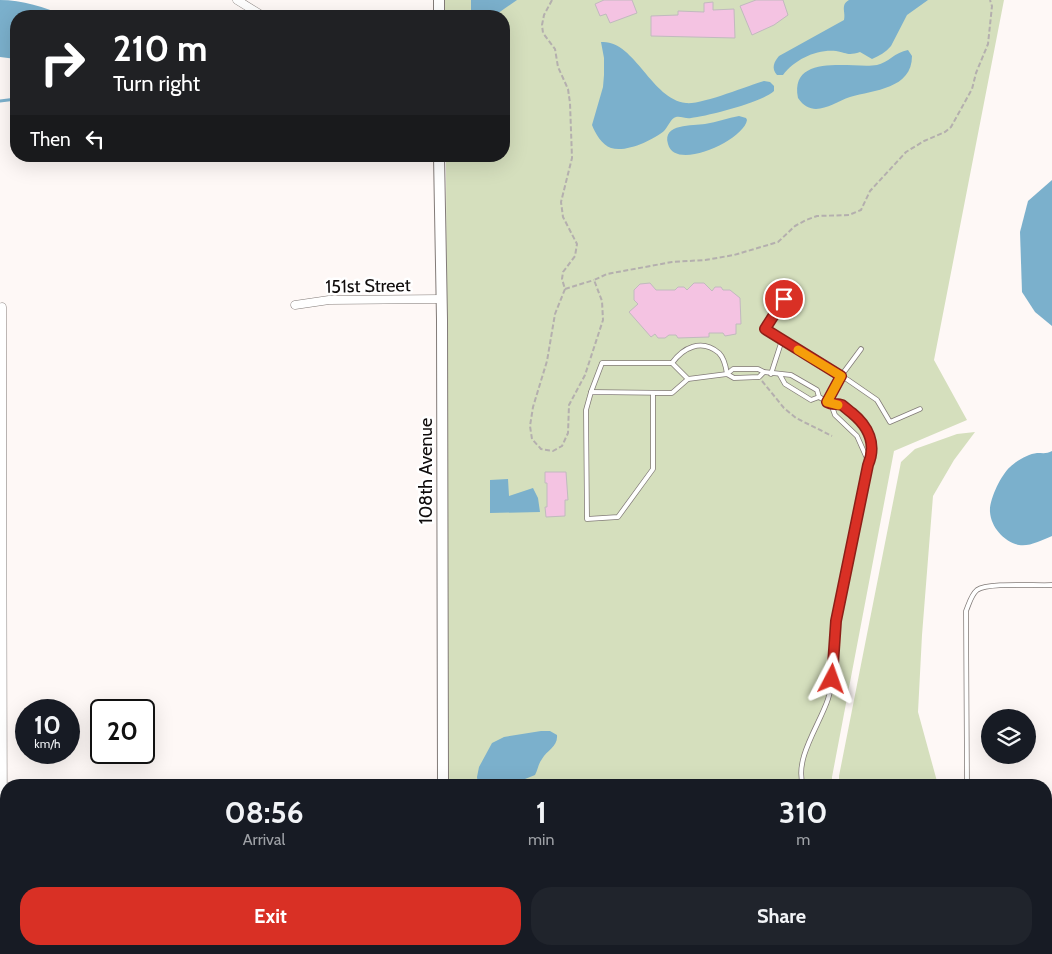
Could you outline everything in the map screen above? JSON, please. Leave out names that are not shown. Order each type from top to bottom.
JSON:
[{"type":"street","points":[[237,0],[253,10]]},
{"type":"street","name":"108th Avenue","points":[[439,162],[442,299],[443,779]]},
{"type":"street","name":"151st Street","points":[[295,305],[329,300],[442,299]]},
{"type":"street","points":[[2,307],[3,779]]},
{"type":"lane","points":[[784,299],[765,329],[877,400],[890,422],[920,409]]},
{"type":"lane","points":[[771,374],[782,340]]},
{"type":"lane","points":[[672,363],[680,352],[698,345],[708,347],[719,353],[727,374],[734,378],[759,377],[764,372]]},
{"type":"lane","points":[[829,403],[841,376],[861,349]]},
{"type":"lane","points":[[653,393],[653,469],[618,517],[587,519],[586,410],[602,363],[672,363],[688,379]]},
{"type":"lane","points":[[591,392],[672,393],[688,379],[727,374],[733,369],[758,369],[771,374],[791,375],[817,390],[818,398]]},
{"type":"lane","points":[[780,375],[785,384],[811,400],[818,398],[829,403],[841,405],[861,421],[868,431],[872,447],[872,456],[836,621],[829,697],[807,745],[800,776],[801,779]]},
{"type":"lane","points":[[829,403],[835,415],[857,436],[869,463]]},
{"type":"lane","points":[[967,779],[966,611],[971,597],[978,589],[992,586],[1052,585]]},
{"type":"path","points":[[552,0],[544,15],[542,25],[543,33],[554,50],[558,67],[568,89],[572,158],[561,202],[563,217],[577,244],[575,256],[563,272],[562,279],[565,289],[555,314],[547,360],[533,407],[530,426],[532,439],[541,449],[553,451],[562,446],[568,433],[570,405],[585,375],[603,320],[602,301],[594,280]]},
{"type":"path","points":[[565,289],[608,274],[672,262],[734,256],[778,242],[796,226],[817,216],[849,215],[862,210],[870,191],[906,152],[951,127],[972,88],[988,44],[992,6],[990,0]]},
{"type":"path","points":[[759,377],[784,408],[796,418],[832,436]]},
{"type":"green space","points":[[445,0],[1004,0],[934,360],[967,420],[894,451],[832,779],[448,779],[446,162],[510,162],[510,10],[445,10]]},
{"type":"green space","points":[[975,432],[954,460],[933,496],[922,635],[918,712],[936,779],[839,779],[901,462],[915,449],[957,434]]},
{"type":"water","points":[[0,0],[17,1],[50,10],[10,10],[10,58],[0,57]]},
{"type":"water","points":[[471,0],[517,0],[503,10],[471,10]]},
{"type":"water","points":[[849,0],[928,0],[907,15],[891,46],[877,57],[872,59],[860,52],[850,54],[836,51],[814,53],[794,64],[783,75],[777,75],[774,65],[779,56],[844,20],[844,6]]},
{"type":"water","points":[[601,42],[613,44],[623,50],[663,91],[674,99],[686,103],[713,98],[764,81],[770,82],[774,86],[774,91],[759,100],[722,111],[691,118],[676,117],[664,131],[646,142],[624,149],[611,148],[602,142],[592,125],[603,87],[604,58]]},
{"type":"water","points":[[908,50],[912,56],[906,75],[899,82],[890,86],[816,109],[804,105],[798,98],[798,84],[803,74],[813,68],[840,65],[877,65]]},
{"type":"water","points":[[739,116],[747,120],[743,128],[723,144],[709,150],[683,155],[673,152],[668,144],[667,137],[674,129]]},
{"type":"water","points":[[1052,180],[1052,326],[1035,312],[1022,292],[1020,232],[1028,201]]},
{"type":"water","points":[[1052,451],[1052,536],[1027,545],[1019,545],[1008,541],[999,533],[991,518],[991,501],[996,488],[1007,471],[1019,460],[1037,453]]},
{"type":"water","points":[[508,479],[509,496],[533,488],[538,498],[540,512],[490,513],[490,480]]},
{"type":"water","points":[[550,731],[557,735],[557,739],[556,743],[544,756],[535,775],[525,779],[477,779],[479,767],[492,743],[504,737]]},
{"type":"building","points":[[604,0],[632,0],[637,13],[610,23],[606,14],[600,16],[595,4]]},
{"type":"building","points":[[756,0],[783,0],[788,15],[774,25],[752,35],[740,6]]},
{"type":"building","points":[[713,2],[713,10],[734,9],[735,38],[651,36],[651,16],[678,15],[678,11],[704,12],[704,3]]},
{"type":"building","points":[[650,283],[656,290],[675,290],[678,287],[684,287],[687,290],[694,283],[704,283],[712,291],[715,287],[730,290],[740,298],[741,324],[736,324],[736,334],[725,336],[723,333],[709,333],[709,337],[678,338],[676,335],[669,335],[665,338],[658,338],[655,334],[651,337],[629,312],[638,304],[634,300],[634,290],[640,284]]},
{"type":"building","points":[[545,472],[566,472],[568,500],[565,500],[565,516],[546,517],[547,483],[545,483]]},
{"type":"waterway","points":[[0,101],[10,100]]},
{"type":"slow traffic","points":[[798,350],[841,376],[827,402],[838,405]]},
{"type":"route","points":[[784,299],[765,329],[841,376],[827,402],[841,405],[861,421],[868,431],[872,447],[872,456],[868,465],[836,621],[832,679]]}]
